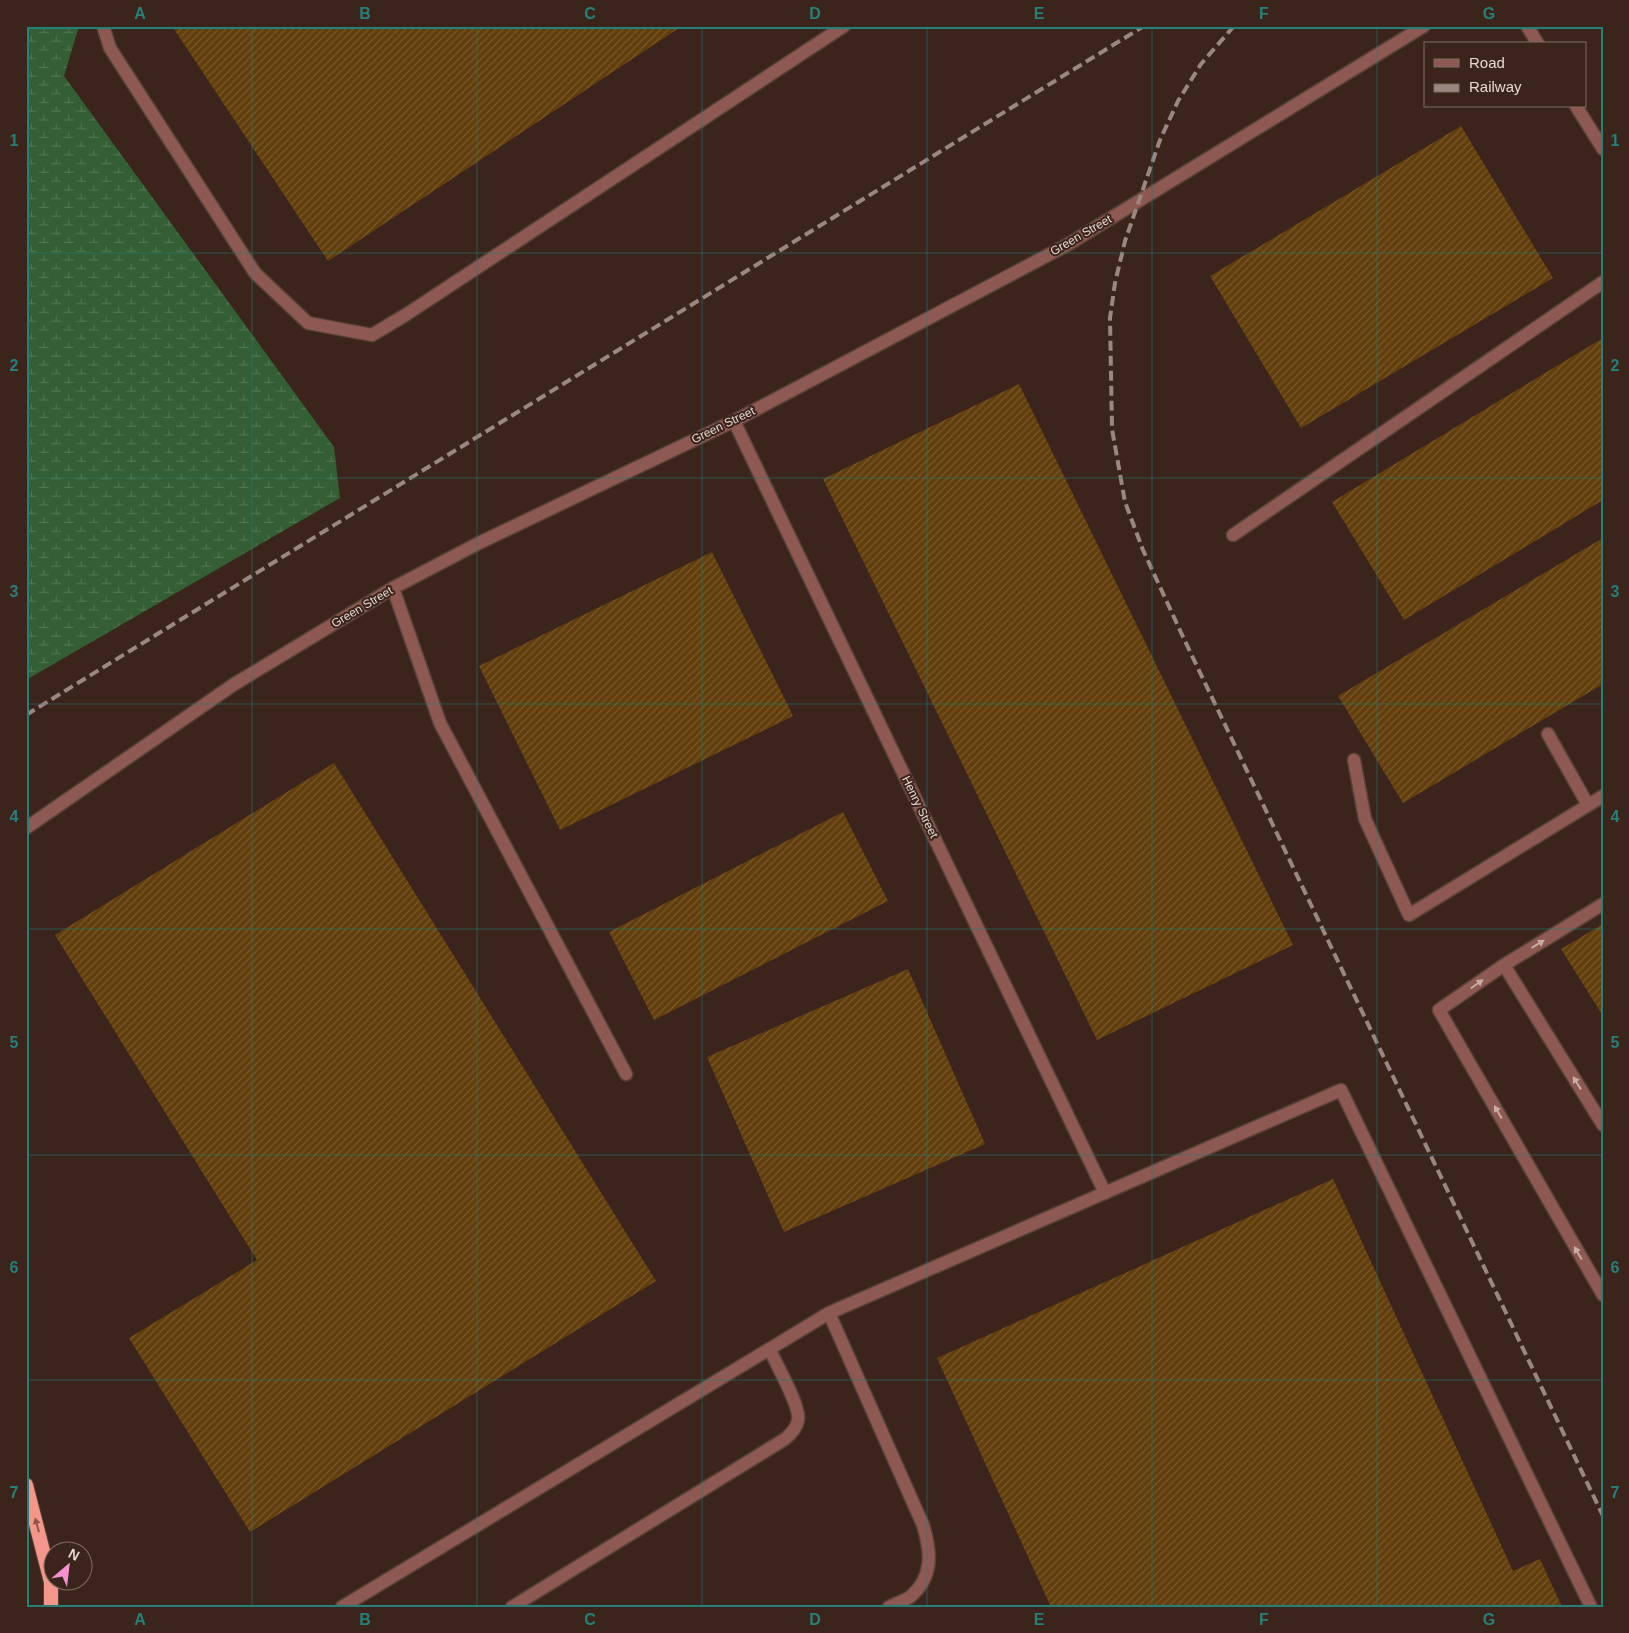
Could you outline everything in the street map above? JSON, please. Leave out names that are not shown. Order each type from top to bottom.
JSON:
[{"type":"highway","points":[[26,1485],[51,1582],[51,1607]]},
{"type":"street","points":[[103,26],[110,48],[255,273],[308,323],[372,335],[407,314],[844,26]]},
{"type":"street","name":"Green Street","points":[[26,828],[233,685],[393,588],[479,543],[734,421],[1067,245],[1424,26]]},
{"type":"street","points":[[1527,26],[1537,42]]},
{"type":"street","points":[[1577,108],[1603,149]]},
{"type":"street","points":[[1233,535],[1603,282]]},
{"type":"street","name":"Henry Street","points":[[734,421],[1105,1193]]},
{"type":"street","points":[[393,588],[440,723],[626,1074]]},
{"type":"street","points":[[1548,734],[1588,805]]},
{"type":"street","points":[[1354,760],[1365,819],[1408,914],[1603,796]]},
{"type":"street","points":[[1603,904],[1504,965],[1439,1010],[1603,1295]]},
{"type":"street","points":[[1504,965],[1603,1125]]},
{"type":"street","points":[[342,1607],[830,1313],[1342,1090],[1591,1607]]},
{"type":"street","points":[[830,1313],[923,1524],[928,1540],[930,1558],[927,1573],[920,1586],[909,1598],[889,1607]]},
{"type":"street","points":[[512,1607],[785,1439],[795,1428],[799,1414],[770,1350]]},
{"type":"green space","points":[[26,26],[79,26],[64,76],[334,447],[340,498],[26,680]]},
{"type":"building","points":[[172,26],[682,26],[328,261]]},
{"type":"building","points":[[1461,126],[1553,278],[1301,428],[1210,276]]},
{"type":"building","points":[[1603,338],[1603,500],[1404,620],[1332,502]]},
{"type":"building","points":[[1019,384],[1293,945],[1097,1040],[823,479]]},
{"type":"building","points":[[1603,538],[1603,684],[1403,803],[1338,696]]},
{"type":"building","points":[[712,552],[793,716],[560,830],[479,666]]},
{"type":"building","points":[[334,763],[656,1281],[250,1532],[129,1338],[257,1260],[55,935]]},
{"type":"building","points":[[843,812],[888,901],[654,1020],[609,932]]},
{"type":"building","points":[[1603,924],[1603,1016],[1561,949]]},
{"type":"building","points":[[908,969],[985,1144],[784,1232],[707,1057]]},
{"type":"building","points":[[1333,1179],[1513,1571],[1540,1559],[1562,1607],[1051,1607],[937,1358]]},
{"type":"railway","points":[[26,715],[1144,26]]},
{"type":"railway","points":[[1234,26],[1201,64],[1178,101],[1160,140],[1125,241],[1115,283],[1110,318],[1112,429],[1125,502],[1143,550],[1184,639],[1603,1516]]}]
